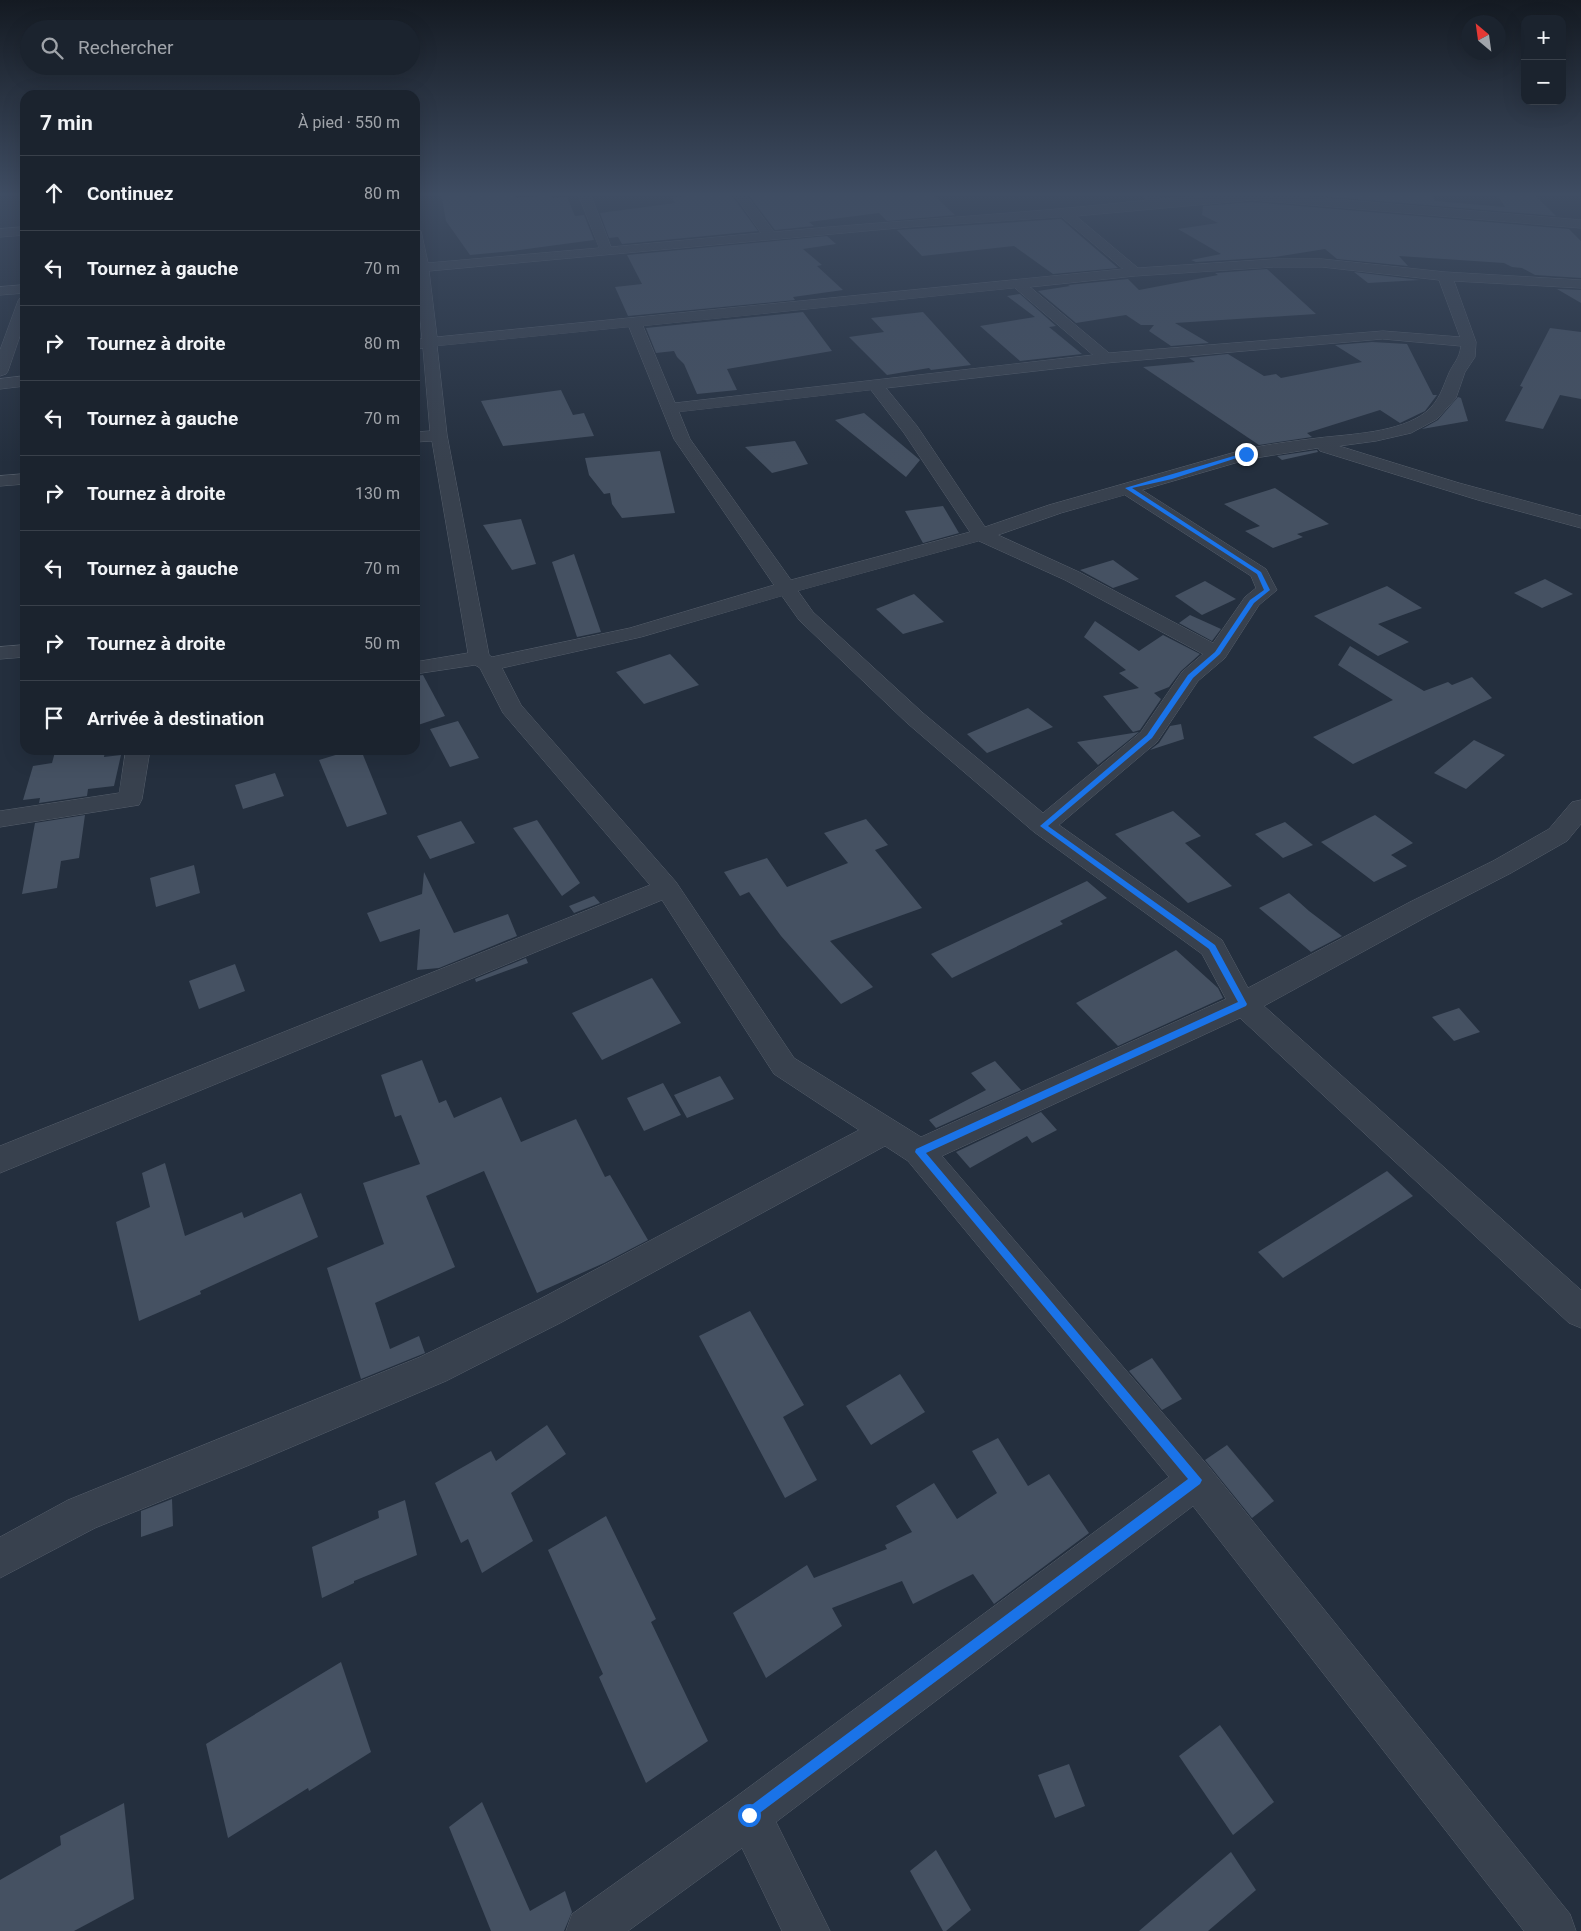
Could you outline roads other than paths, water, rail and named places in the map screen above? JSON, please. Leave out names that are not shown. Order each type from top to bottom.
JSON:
[{"type":"street","points":[[422,283],[427,436],[484,661],[511,708],[667,888],[784,1066],[919,1152],[1196,1480],[1553,1931]]},
{"type":"street","points":[[423,344],[634,321],[1028,283]]},
{"type":"street","points":[[420,667],[484,661],[634,633],[786,588],[981,535],[1054,509],[1127,488],[1171,478],[1246,454],[1276,448],[1376,436],[1405,429],[1431,416],[1450,395],[1457,372],[1467,357],[1469,342],[1448,283]]},
{"type":"street","points":[[1566,283],[1581,284]]},
{"type":"street","points":[[1019,284],[1106,358]]},
{"type":"street","points":[[0,291],[20,289]]},
{"type":"street","points":[[0,371],[20,316]]},
{"type":"street","points":[[634,321],[682,439],[806,616],[915,718],[1043,826],[1212,947],[1243,1004],[1581,1312]]},
{"type":"street","points":[[670,408],[876,386],[1106,358],[1383,335],[1469,342]]},
{"type":"street","points":[[0,384],[20,382]]},
{"type":"street","points":[[876,386],[911,430],[981,535],[1072,576],[1217,653]]},
{"type":"street","points":[[1319,444],[1449,487],[1581,522]]},
{"type":"street","points":[[0,482],[20,480]]},
{"type":"street","points":[[1043,826],[1149,737],[1190,677],[1217,653],[1252,601],[1267,590],[1259,573],[1127,488]]},
{"type":"street","points":[[0,653],[20,651]]},
{"type":"street","points":[[0,819],[130,799],[137,755]]},
{"type":"street","points":[[919,1152],[1243,1004],[1419,909],[1502,868],[1558,835],[1581,808]]},
{"type":"street","points":[[0,1160],[667,888]]},
{"type":"street","points":[[0,1558],[82,1514],[234,1454],[433,1369],[550,1311],[885,1131]]},
{"type":"street","points":[[589,1931],[749,1815],[1196,1480]]},
{"type":"street","points":[[749,1815],[807,1931]]}]
